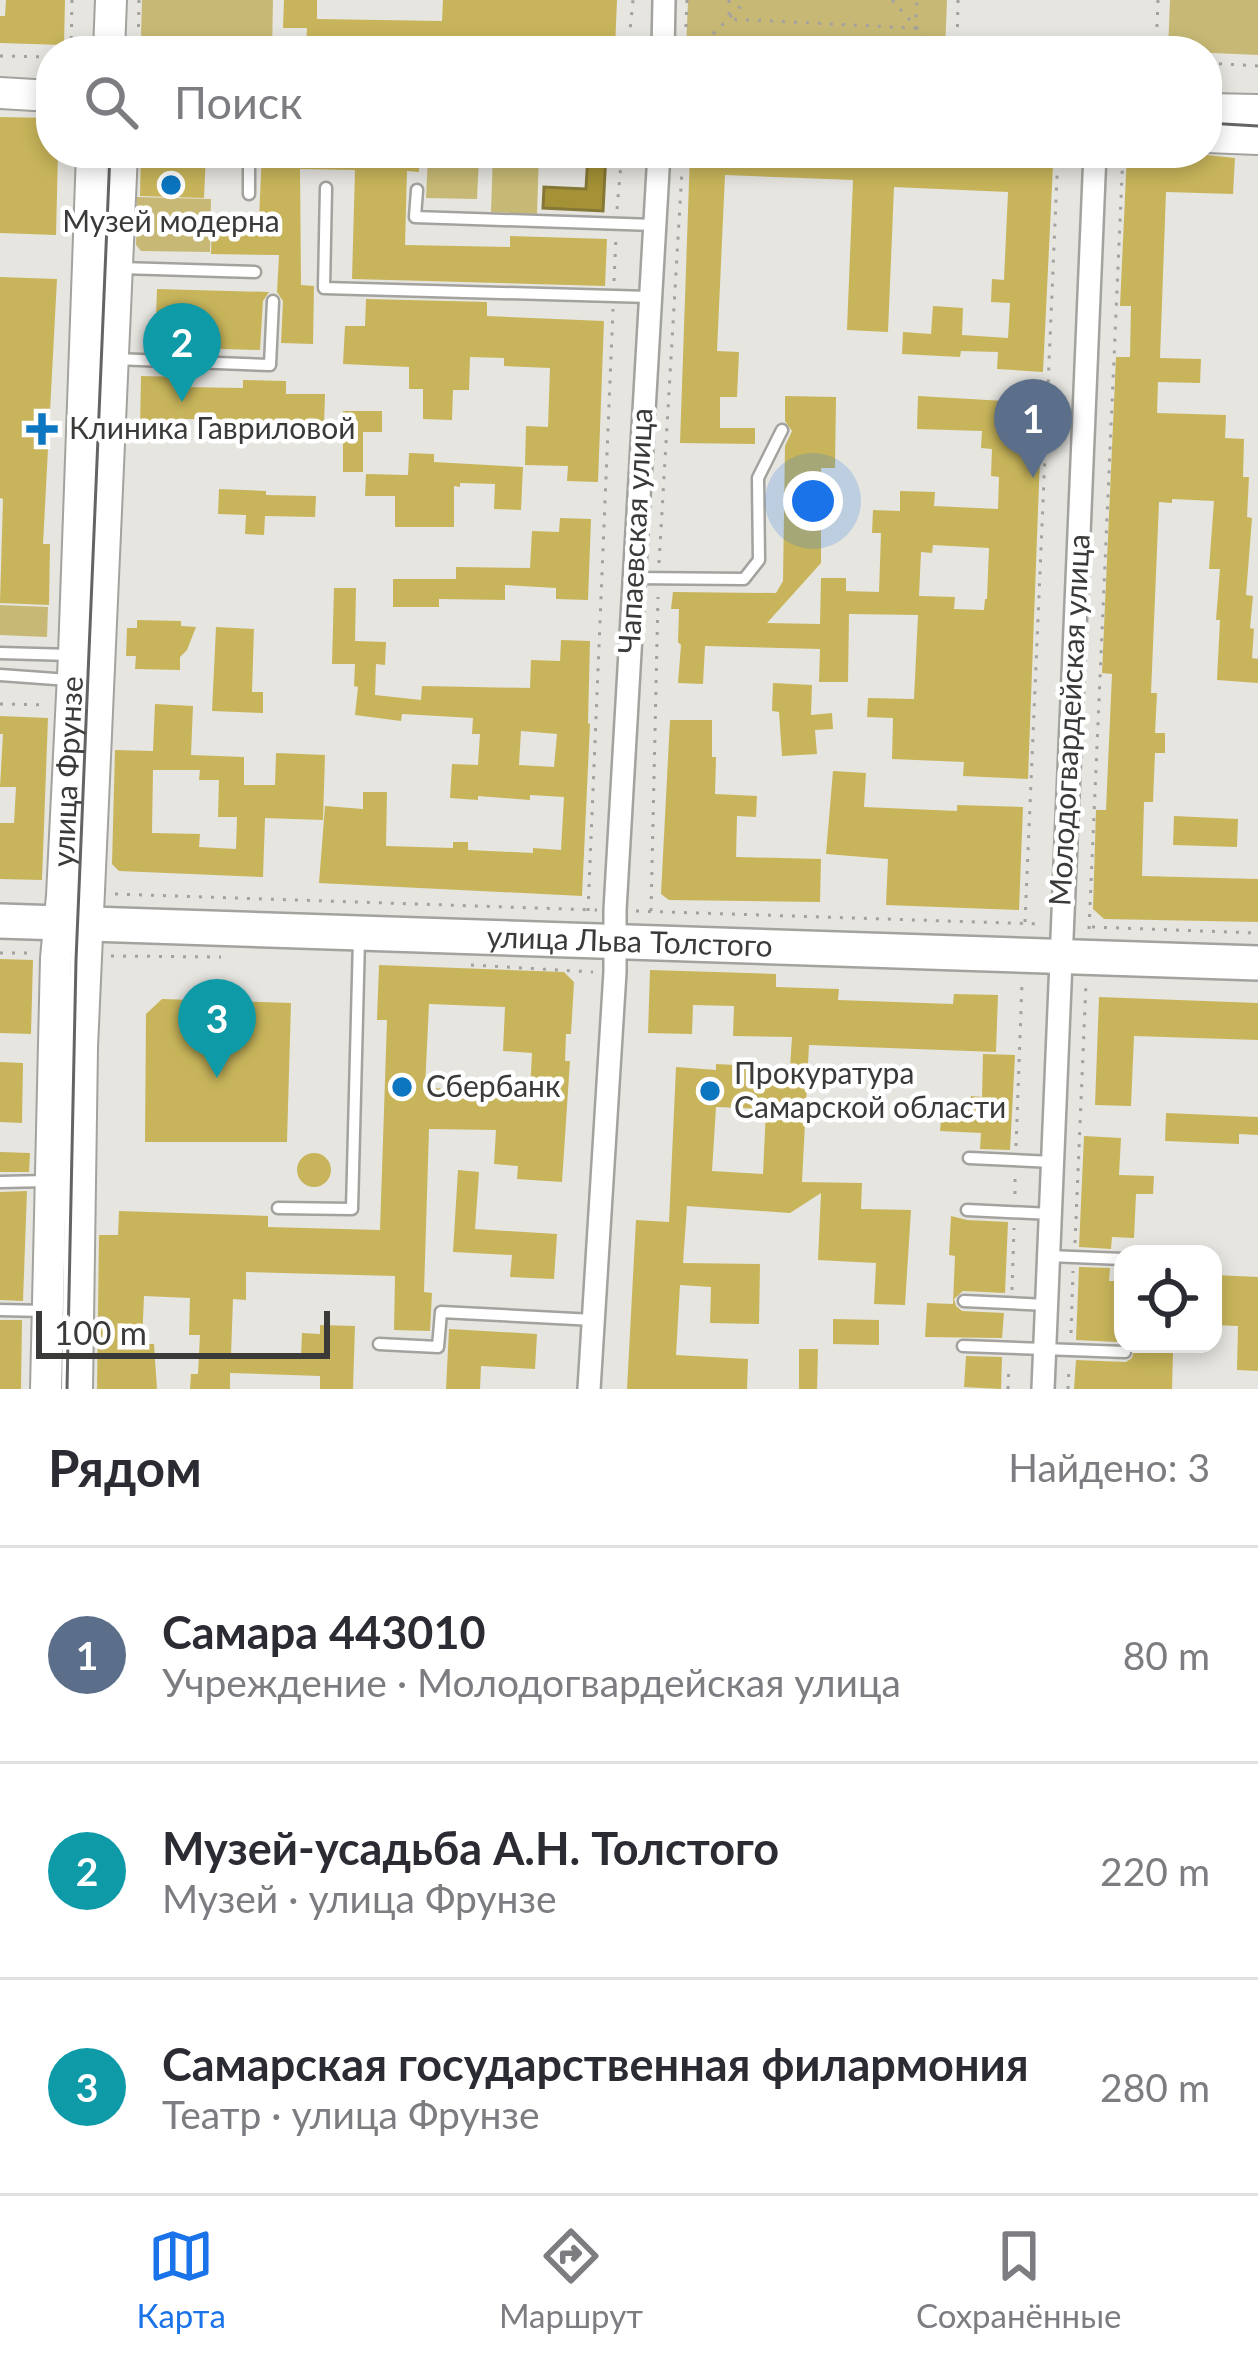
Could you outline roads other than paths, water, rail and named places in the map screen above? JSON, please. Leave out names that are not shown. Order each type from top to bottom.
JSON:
[{"type":"main road","points":[[110,36],[111,0]]},
{"type":"main road","points":[[0,80],[36,79]]},
{"type":"main road","points":[[0,93],[36,95]]},
{"type":"main road","points":[[1222,109],[1258,110]]},
{"type":"main road","points":[[1222,138],[1258,139]]},
{"type":"main road","name":"улица Фрунзе","points":[[46,1389],[56,958],[79,915],[102,268],[93,168]]},
{"type":"main road","name":"улица Фрунзе","points":[[102,268],[119,168]]},
{"type":"main road","name":"улица Фрунзе","points":[[77,1389],[82,1047],[67,680],[99,358]]},
{"type":"main road","name":"улица Льва Толстого","points":[[0,921],[79,915],[359,934],[1258,963]]},
{"type":"street","points":[[663,36],[664,0]]},
{"type":"street","name":"Чапаевская улица","points":[[590,1389],[600,941],[633,578],[658,168]]},
{"type":"street","name":"Молодогвардейская улица","points":[[1043,1389],[1095,168]]},
{"type":"lane","points":[[249,168],[249,194]]},
{"type":"lane","points":[[326,188],[324,288],[650,296]]},
{"type":"lane","points":[[417,190],[415,217],[654,225]]},
{"type":"lane","points":[[102,268],[255,272]]},
{"type":"lane","points":[[99,358],[270,364],[273,301]]},
{"type":"lane","points":[[633,578],[744,579],[759,560],[758,478],[782,430]]},
{"type":"lane","points":[[0,653],[67,680]]},
{"type":"lane","points":[[0,675],[67,680]]},
{"type":"lane","points":[[278,1208],[352,1209],[359,934]]},
{"type":"lane","points":[[970,1158],[1053,1162]]},
{"type":"lane","points":[[0,1182],[51,1181]]},
{"type":"lane","points":[[967,1210],[1051,1214]]},
{"type":"lane","points":[[1049,1256],[1114,1258]]},
{"type":"lane","points":[[964,1301],[1047,1305]]},
{"type":"lane","points":[[0,1310],[48,1311]]},
{"type":"lane","points":[[380,1345],[438,1347],[441,1312],[594,1320]]},
{"type":"lane","points":[[963,1346],[1114,1352]]},
{"type":"tram line","points":[[1222,124],[1258,126]]},
{"type":"tram line","points":[[67,1389],[76,960],[109,168]]},
{"type":"place","name":"Музей модерна","points":[[171,185]]},
{"type":"place","name":"Музей-усадьба А.Н. Толстого","points":[[182,402]]},
{"type":"place","name":"Клиника Гавриловой","points":[[42,429]]},
{"type":"place","name":"Самара 443010","points":[[1033,478]]},
{"type":"place","name":"Самарская государственная филармония","points":[[217,1078]]},
{"type":"place","name":"Сбербанк","points":[[402,1087]]},
{"type":"place","name":"Прокуратура Самарской области","points":[[710,1091]]}]
